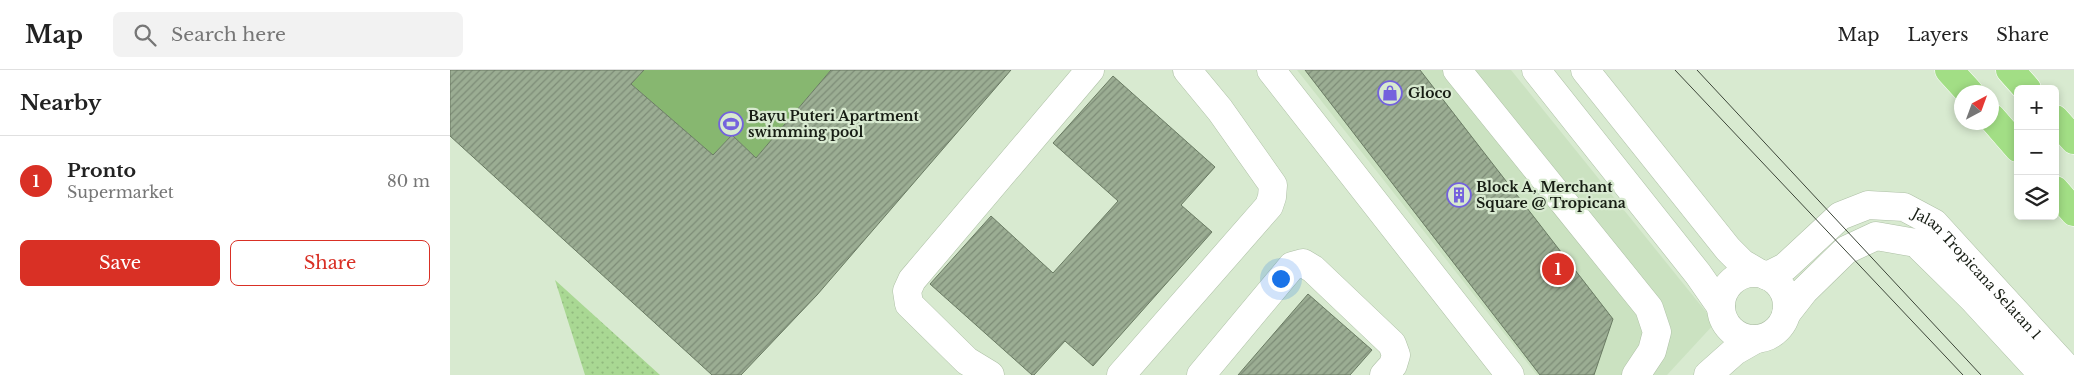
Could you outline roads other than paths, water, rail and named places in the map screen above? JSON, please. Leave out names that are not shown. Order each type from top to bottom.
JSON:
[{"type":"highway","points":[[1949,70],[1963,85]]},
{"type":"highway","points":[[2010,70],[2023,85]]},
{"type":"highway","points":[[2059,123],[2074,140]]},
{"type":"highway","points":[[1999,126],[2014,143]]},
{"type":"highway","points":[[2059,195],[2074,212]]},
{"type":"street","points":[[990,375],[967,360],[909,304],[907,291],[912,280],[1090,70]]},
{"type":"street","points":[[1121,375],[1269,206],[1272,197],[1274,185],[1220,110],[1187,70]]},
{"type":"street","points":[[1270,70],[1510,375]]},
{"type":"street","points":[[1457,70],[1649,308],[1657,332],[1652,352],[1636,375]]},
{"type":"street","points":[[1536,70],[1698,274],[1729,328],[1746,338],[1756,339],[1766,337],[1775,332],[1782,324],[1786,314],[1787,302],[1784,292],[1777,282],[1742,263],[1728,249],[1585,70]]},
{"type":"street","name":"Jalan Tropicana Selatan 1","points":[[1763,274],[1785,267],[1840,216],[1868,205],[1904,207],[1934,223],[2073,375]]},
{"type":"street","name":"Jalan Tropicana Selatan 1","points":[[1786,314],[1804,291],[1846,250],[1876,236],[1916,243],[1973,299],[2043,375]]},
{"type":"street","points":[[1201,375],[1292,266],[1303,263],[1313,269],[1392,344],[1396,355],[1392,365],[1384,375]]},
{"type":"street","points":[[1710,372],[1722,346],[1722,297],[1725,288],[1732,281],[1750,273],[1763,274]]},
{"type":"street","points":[[1710,372],[1735,352],[1756,339]]},
{"type":"tram line","points":[[1675,70],[1963,375]]},
{"type":"tram line","points":[[1697,70],[1981,375]]},
{"type":"place","name":"Gloco","points":[[1390,93]]},
{"type":"place","name":"Bayu Puteri Apartment swimming pool","points":[[731,124]]},
{"type":"place","name":"Block A, Merchant Square @ Tropicana","points":[[1459,195]]},
{"type":"place","name":"Pronto","points":[[1558,269]]}]
